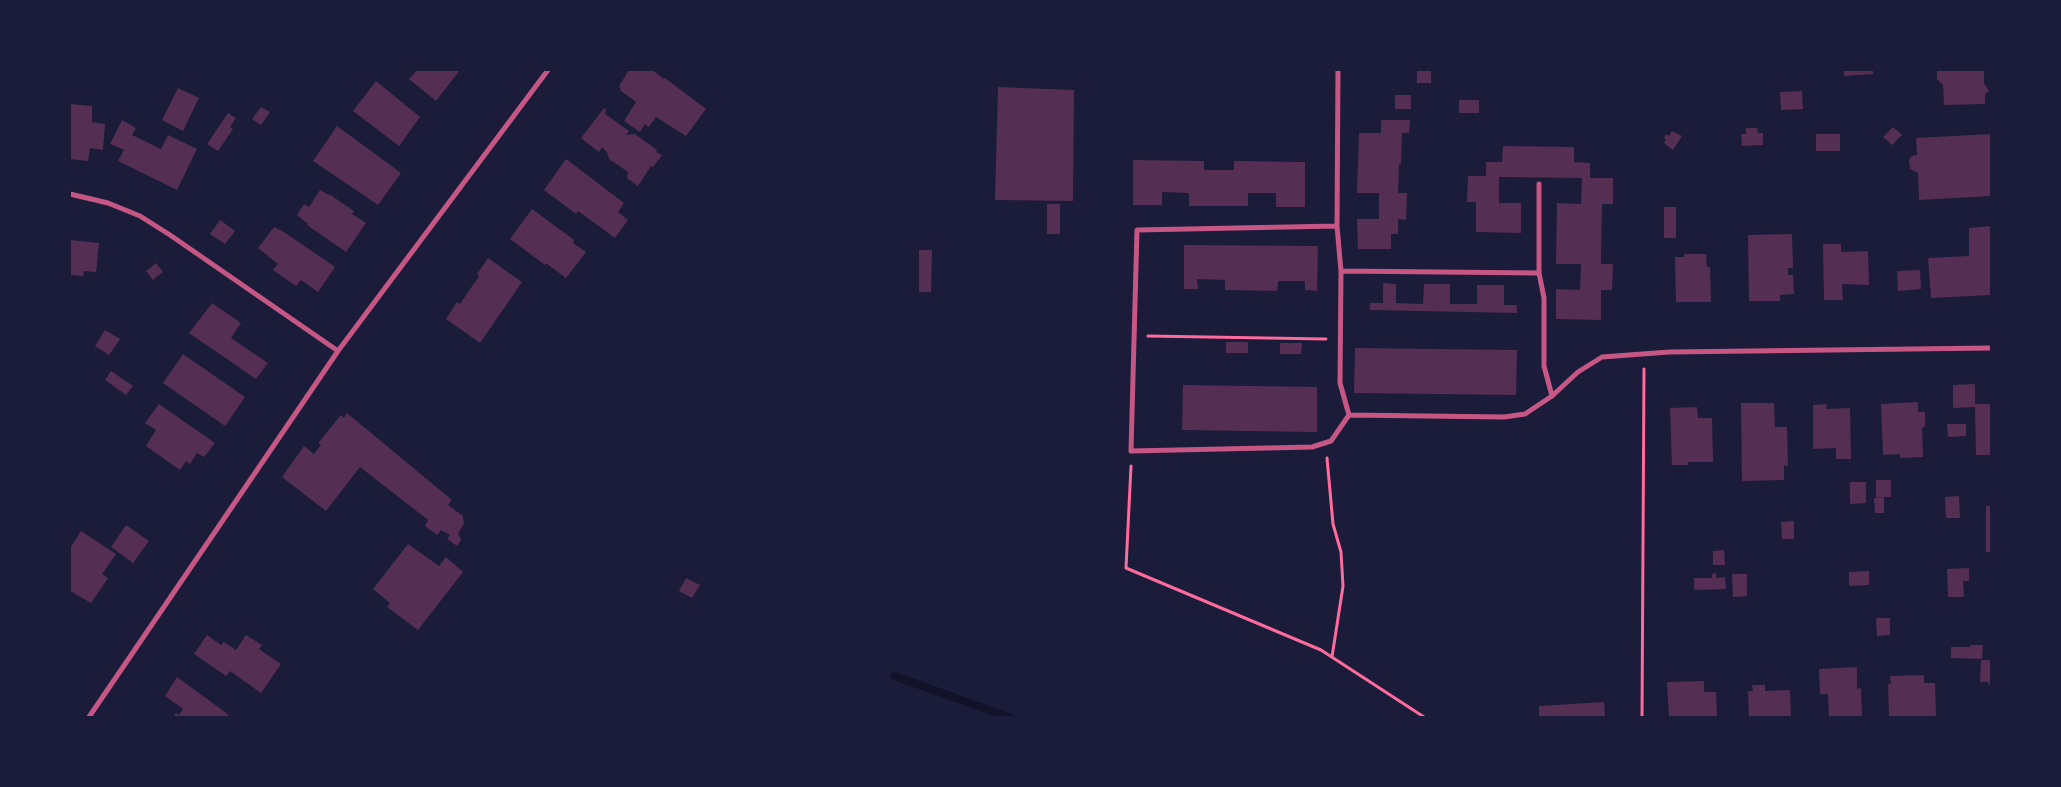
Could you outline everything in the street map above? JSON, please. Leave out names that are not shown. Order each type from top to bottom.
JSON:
[{"type":"street","points":[[89,717],[338,351],[548,70]]},
{"type":"street","points":[[1338,70],[1337,226],[1341,271],[1340,383],[1349,415]]},
{"type":"street","points":[[1539,184],[1539,274],[1544,298],[1544,366],[1552,396]]},
{"type":"street","points":[[70,194],[108,203],[140,216],[338,351]]},
{"type":"street","points":[[1337,226],[1137,230],[1131,451],[1312,447],[1331,441],[1349,415]]},
{"type":"street","points":[[1341,271],[1539,274]]},
{"type":"street","points":[[1349,415],[1504,417],[1525,414],[1552,396],[1578,372],[1602,357],[1670,352],[1991,348]]},
{"type":"path","points":[[1134,336],[1339,339]]},
{"type":"path","points":[[1642,717],[1644,353]]},
{"type":"path","points":[[1321,445],[1327,458],[1333,524],[1341,552],[1343,586],[1332,657]]},
{"type":"path","points":[[1131,451],[1126,568],[1321,650],[1424,717]]},
{"type":"building","points":[[417,70],[460,70],[436,101],[409,79]]},
{"type":"building","points":[[629,70],[652,70],[706,109],[686,136],[656,117],[649,127],[645,124],[640,132],[624,121],[636,102],[621,91],[619,86]]},
{"type":"building","points":[[1417,70],[1431,70],[1431,83],[1417,83]]},
{"type":"building","points":[[1844,70],[1873,70],[1873,74],[1844,76]]},
{"type":"building","points":[[1937,70],[1984,70],[1984,83],[1989,91],[1985,94],[1985,104],[1944,105],[1943,85],[1937,79]]},
{"type":"building","points":[[376,81],[420,117],[399,146],[353,111]]},
{"type":"building","points":[[998,87],[1074,90],[1073,201],[995,200]]},
{"type":"building","points":[[178,88],[199,98],[183,131],[162,120]]},
{"type":"building","points":[[1802,91],[1803,109],[1781,110],[1780,92]]},
{"type":"building","points":[[1395,95],[1411,95],[1411,109],[1395,109]]},
{"type":"building","points":[[1459,100],[1479,100],[1479,113],[1459,113]]},
{"type":"building","points":[[70,104],[92,106],[92,122],[105,124],[103,150],[90,148],[88,161],[70,159]]},
{"type":"building","points":[[261,107],[270,112],[261,125],[252,119]]},
{"type":"building","points":[[604,108],[606,109],[605,114],[629,131],[626,135],[635,134],[662,155],[653,167],[651,166],[638,186],[627,178],[628,172],[609,159],[607,152],[602,147],[599,152],[581,138]]},
{"type":"building","points":[[228,113],[236,118],[230,127],[233,129],[218,151],[207,144]]},
{"type":"building","points":[[122,120],[136,128],[132,135],[161,149],[168,135],[197,149],[177,190],[118,161],[124,150],[110,144]]},
{"type":"building","points":[[1381,120],[1410,120],[1409,133],[1402,133],[1401,164],[1399,164],[1398,193],[1407,193],[1406,220],[1398,219],[1398,234],[1391,234],[1391,249],[1358,249],[1357,219],[1379,219],[1379,193],[1357,193],[1359,133],[1381,133]]},
{"type":"building","points":[[337,126],[401,173],[378,205],[313,161]]},
{"type":"building","points":[[1893,127],[1902,135],[1892,145],[1883,137]]},
{"type":"building","points":[[1746,128],[1757,128],[1758,133],[1763,133],[1763,145],[1742,146],[1741,134],[1746,134]]},
{"type":"building","points":[[1672,131],[1682,136],[1673,150],[1664,143],[1666,134],[1669,136]]},
{"type":"building","points":[[1816,134],[1840,134],[1840,151],[1816,151]]},
{"type":"building","points":[[1991,134],[1991,196],[1919,200],[1918,173],[1910,169],[1909,160],[1912,156],[1917,155],[1916,138]]},
{"type":"building","points":[[1503,146],[1574,147],[1574,162],[1590,163],[1590,178],[1613,178],[1613,204],[1602,204],[1601,264],[1613,264],[1612,290],[1601,290],[1601,320],[1556,319],[1556,289],[1580,290],[1581,264],[1556,264],[1557,203],[1581,204],[1582,178],[1499,177],[1499,203],[1521,203],[1521,233],[1476,232],[1476,202],[1467,202],[1468,176],[1486,176],[1486,162],[1502,162]]},
{"type":"building","points":[[566,159],[624,203],[618,212],[628,220],[615,238],[578,211],[576,214],[544,190]]},
{"type":"building","points":[[1133,160],[1204,161],[1204,170],[1234,170],[1234,161],[1305,162],[1305,207],[1276,207],[1276,193],[1248,193],[1248,206],[1189,206],[1189,193],[1162,192],[1162,205],[1133,205]]},
{"type":"building","points":[[320,190],[354,211],[352,214],[366,223],[346,252],[307,225],[297,215],[304,204],[309,207]]},
{"type":"building","points":[[1047,204],[1060,204],[1060,234],[1047,234]]},
{"type":"building","points":[[1664,207],[1676,207],[1676,238],[1664,238]]},
{"type":"building","points":[[532,209],[574,240],[573,243],[586,252],[566,278],[510,239]]},
{"type":"building","points":[[220,220],[235,231],[225,244],[210,234]]},
{"type":"building","points":[[1991,226],[1991,295],[1931,298],[1928,258],[1969,256],[1969,228]]},
{"type":"building","points":[[274,227],[335,267],[318,292],[301,280],[296,286],[273,270],[278,264],[258,248]]},
{"type":"building","points":[[1792,234],[1793,268],[1788,268],[1788,275],[1793,275],[1794,294],[1780,295],[1780,301],[1749,301],[1748,235]]},
{"type":"building","points":[[70,240],[99,243],[96,272],[84,271],[83,276],[70,275]]},
{"type":"building","points":[[1823,244],[1841,244],[1841,252],[1868,251],[1869,285],[1842,284],[1843,300],[1824,300]]},
{"type":"building","points":[[1184,245],[1318,246],[1317,291],[1305,290],[1305,281],[1278,281],[1277,291],[1225,290],[1225,280],[1197,279],[1198,289],[1184,289]]},
{"type":"building","points":[[919,250],[932,250],[931,292],[919,292]]},
{"type":"building","points":[[1684,254],[1706,254],[1707,267],[1710,267],[1711,302],[1676,302],[1675,257],[1684,257]]},
{"type":"building","points":[[488,258],[522,282],[480,343],[446,319],[457,302],[460,304],[479,276],[477,274]]},
{"type":"building","points":[[156,263],[163,272],[153,280],[146,271]]},
{"type":"building","points":[[1920,270],[1921,289],[1898,291],[1897,271]]},
{"type":"building","points":[[1383,283],[1396,284],[1396,303],[1423,304],[1424,284],[1450,284],[1450,304],[1477,304],[1477,285],[1504,285],[1504,305],[1517,305],[1517,313],[1370,310],[1370,303],[1383,303]]},
{"type":"building","points":[[212,303],[241,323],[231,338],[268,363],[256,379],[189,333]]},
{"type":"building","points":[[105,330],[120,339],[109,355],[95,346]]},
{"type":"building","points":[[1226,342],[1248,342],[1248,353],[1226,353]]},
{"type":"building","points":[[1280,343],[1302,343],[1301,354],[1280,354]]},
{"type":"building","points":[[1355,348],[1517,350],[1516,395],[1354,393]]},
{"type":"building","points":[[183,354],[245,397],[225,426],[163,383]]},
{"type":"building","points":[[111,371],[133,386],[126,395],[105,380]]},
{"type":"building","points":[[1975,384],[1975,404],[1991,404],[1991,455],[1976,455],[1975,407],[1953,408],[1953,385]]},
{"type":"building","points":[[1183,385],[1317,387],[1317,432],[1182,430]]},
{"type":"building","points":[[1918,402],[1918,412],[1925,412],[1925,427],[1922,428],[1923,457],[1900,458],[1900,454],[1883,455],[1881,404]]},
{"type":"building","points":[[1741,403],[1774,403],[1775,427],[1787,427],[1788,466],[1784,465],[1784,480],[1742,481]]},
{"type":"building","points":[[159,404],[215,443],[204,457],[197,453],[190,464],[186,461],[180,470],[146,446],[156,430],[145,423]]},
{"type":"building","points":[[1827,404],[1826,409],[1850,408],[1851,459],[1836,459],[1836,448],[1813,449],[1813,405]]},
{"type":"building","points":[[1697,407],[1698,418],[1712,418],[1713,462],[1688,462],[1688,465],[1672,465],[1670,408]]},
{"type":"building","points":[[347,413],[452,500],[448,505],[463,516],[464,524],[458,533],[461,540],[457,546],[447,539],[450,535],[441,530],[437,535],[425,526],[428,520],[360,467],[326,511],[282,477],[304,446],[314,454],[321,445],[318,443],[341,415],[344,418]]},
{"type":"building","points":[[1947,424],[1966,424],[1966,436],[1948,437]]},
{"type":"building","points":[[1876,480],[1891,480],[1891,497],[1876,497]]},
{"type":"building","points":[[1850,482],[1866,482],[1866,503],[1850,504]]},
{"type":"building","points":[[1959,496],[1960,518],[1946,518],[1945,497]]},
{"type":"building","points":[[1884,497],[1884,513],[1875,513],[1874,498]]},
{"type":"building","points":[[1986,506],[1991,506],[1991,552],[1986,552]]},
{"type":"building","points":[[1794,521],[1794,539],[1782,539],[1781,522]]},
{"type":"building","points":[[126,525],[149,541],[133,563],[111,547]]},
{"type":"building","points":[[81,531],[116,554],[102,574],[108,578],[91,603],[70,591],[70,548]]},
{"type":"building","points":[[408,544],[439,566],[446,557],[463,572],[418,630],[387,607],[390,603],[373,589]]},
{"type":"building","points":[[1724,550],[1725,565],[1713,565],[1713,551]]},
{"type":"building","points":[[1969,568],[1969,581],[1963,581],[1964,597],[1948,597],[1947,569]]},
{"type":"building","points":[[1869,571],[1869,585],[1849,586],[1849,572]]},
{"type":"building","points":[[1716,573],[1716,578],[1725,577],[1726,589],[1694,590],[1694,578],[1712,578],[1712,574]]},
{"type":"building","points":[[1732,574],[1747,574],[1747,596],[1733,597]]},
{"type":"building","points":[[686,578],[700,585],[692,598],[679,591]]},
{"type":"building","points":[[1876,618],[1890,618],[1890,635],[1877,636]]},
{"type":"building","points":[[207,635],[221,645],[224,642],[236,650],[246,635],[262,645],[259,649],[281,664],[261,693],[230,671],[226,676],[194,654]]},
{"type":"building","points":[[1970,645],[1983,645],[1982,659],[1951,658],[1951,647],[1970,647]]},
{"type":"building","points":[[1981,660],[1991,660],[1991,688],[1988,682],[1980,682]]},
{"type":"building","points":[[1857,667],[1857,689],[1861,688],[1862,717],[1829,717],[1828,694],[1820,694],[1819,669]]},
{"type":"building","points":[[1924,675],[1924,683],[1935,683],[1936,717],[1889,717],[1888,684],[1891,684],[1890,676]]},
{"type":"building","points":[[177,677],[229,715],[227,717],[173,717],[176,713],[179,715],[183,709],[165,696]]},
{"type":"building","points":[[1704,681],[1704,692],[1716,692],[1717,717],[1669,717],[1667,682]]},
{"type":"building","points":[[1752,685],[1765,685],[1765,691],[1790,690],[1791,717],[1749,717],[1748,691],[1753,691]]},
{"type":"building","points":[[1604,702],[1605,717],[1539,717],[1539,706]]},
{"type":"waterway","points":[[894,676],[1009,717]]}]
